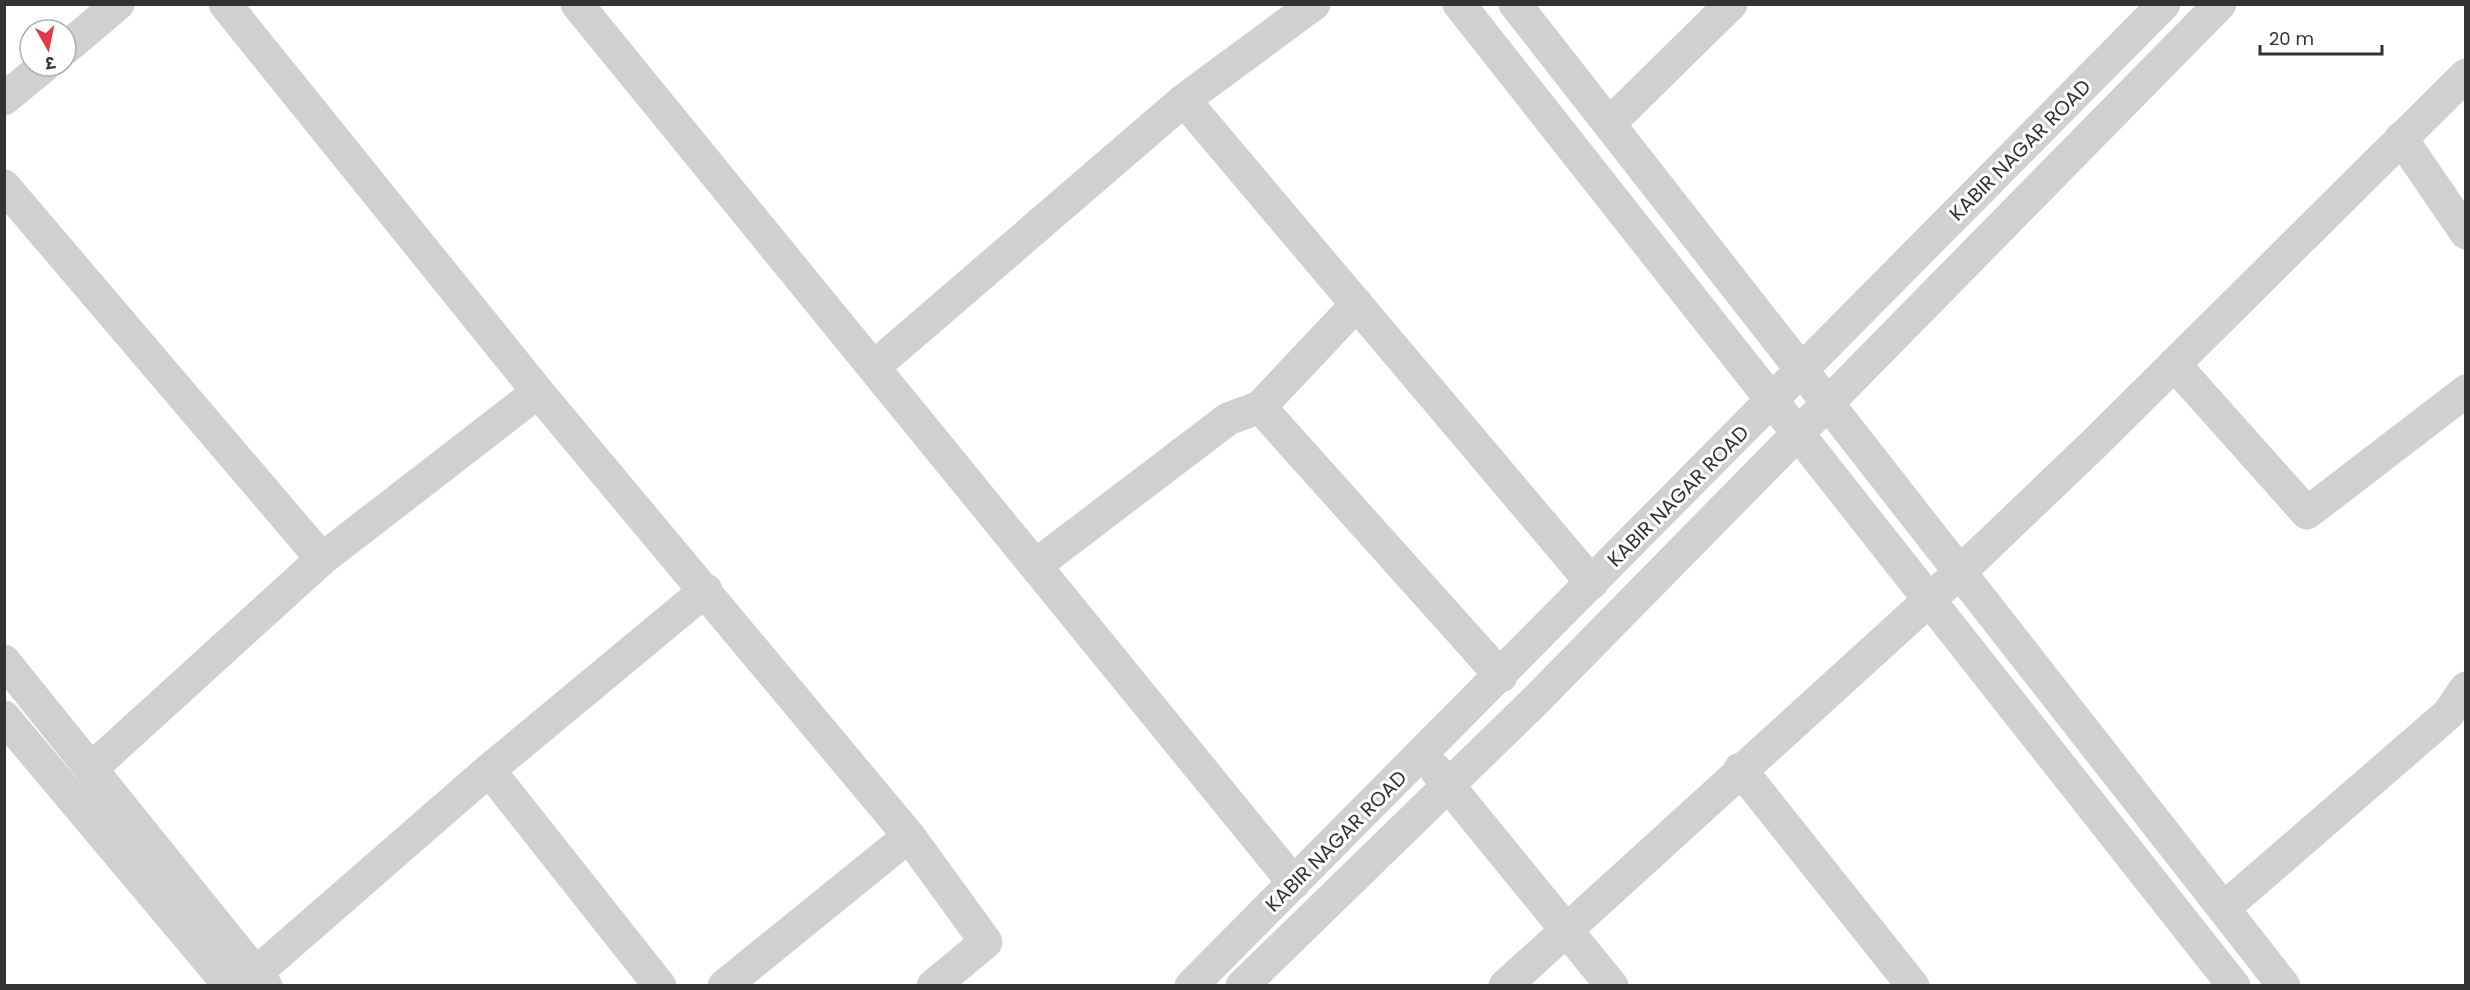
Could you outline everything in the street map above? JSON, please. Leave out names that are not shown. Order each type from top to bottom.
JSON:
[{"type":"street","points":[[78,38],[118,4]]},
{"type":"street","points":[[225,4],[538,393],[706,590],[909,836],[987,942],[933,986]]},
{"type":"street","points":[[577,4],[875,366],[1294,883]]},
{"type":"street","points":[[875,366],[1184,100],[1314,4]]},
{"type":"street","points":[[1459,4],[2234,986]]},
{"type":"street","points":[[1515,4],[2284,986]]},
{"type":"street","points":[[1609,124],[1731,4]]},
{"type":"street","name":"KABIR NAGAR ROAD","points":[[1191,986],[1501,676],[2164,4]]},
{"type":"street","points":[[1242,986],[1449,786],[1798,435],[2220,4]]},
{"type":"street","points":[[1505,986],[1740,768],[1960,572],[2466,75]]},
{"type":"street","points":[[4,99],[29,78]]},
{"type":"street","points":[[1184,100],[1592,583]]},
{"type":"street","points":[[2401,138],[2466,233]]},
{"type":"street","points":[[4,186],[322,559]]},
{"type":"street","points":[[1036,565],[1228,419],[1260,407],[1357,304]]},
{"type":"street","points":[[2174,364],[2307,513],[2466,391]]},
{"type":"street","points":[[91,769],[322,559],[538,393]]},
{"type":"street","points":[[1260,407],[1501,676]]},
{"type":"street","points":[[251,981],[489,770],[706,590]]},
{"type":"street","points":[[4,661],[91,769],[251,981]]},
{"type":"street","points":[[2224,908],[2460,713]]},
{"type":"street","points":[[4,717],[251,981]]},
{"type":"street","points":[[1423,754],[1568,928],[1612,986]]},
{"type":"street","points":[[1740,768],[1913,986]]},
{"type":"street","points":[[489,770],[660,986]]},
{"type":"street","points":[[724,986],[909,836]]}]
